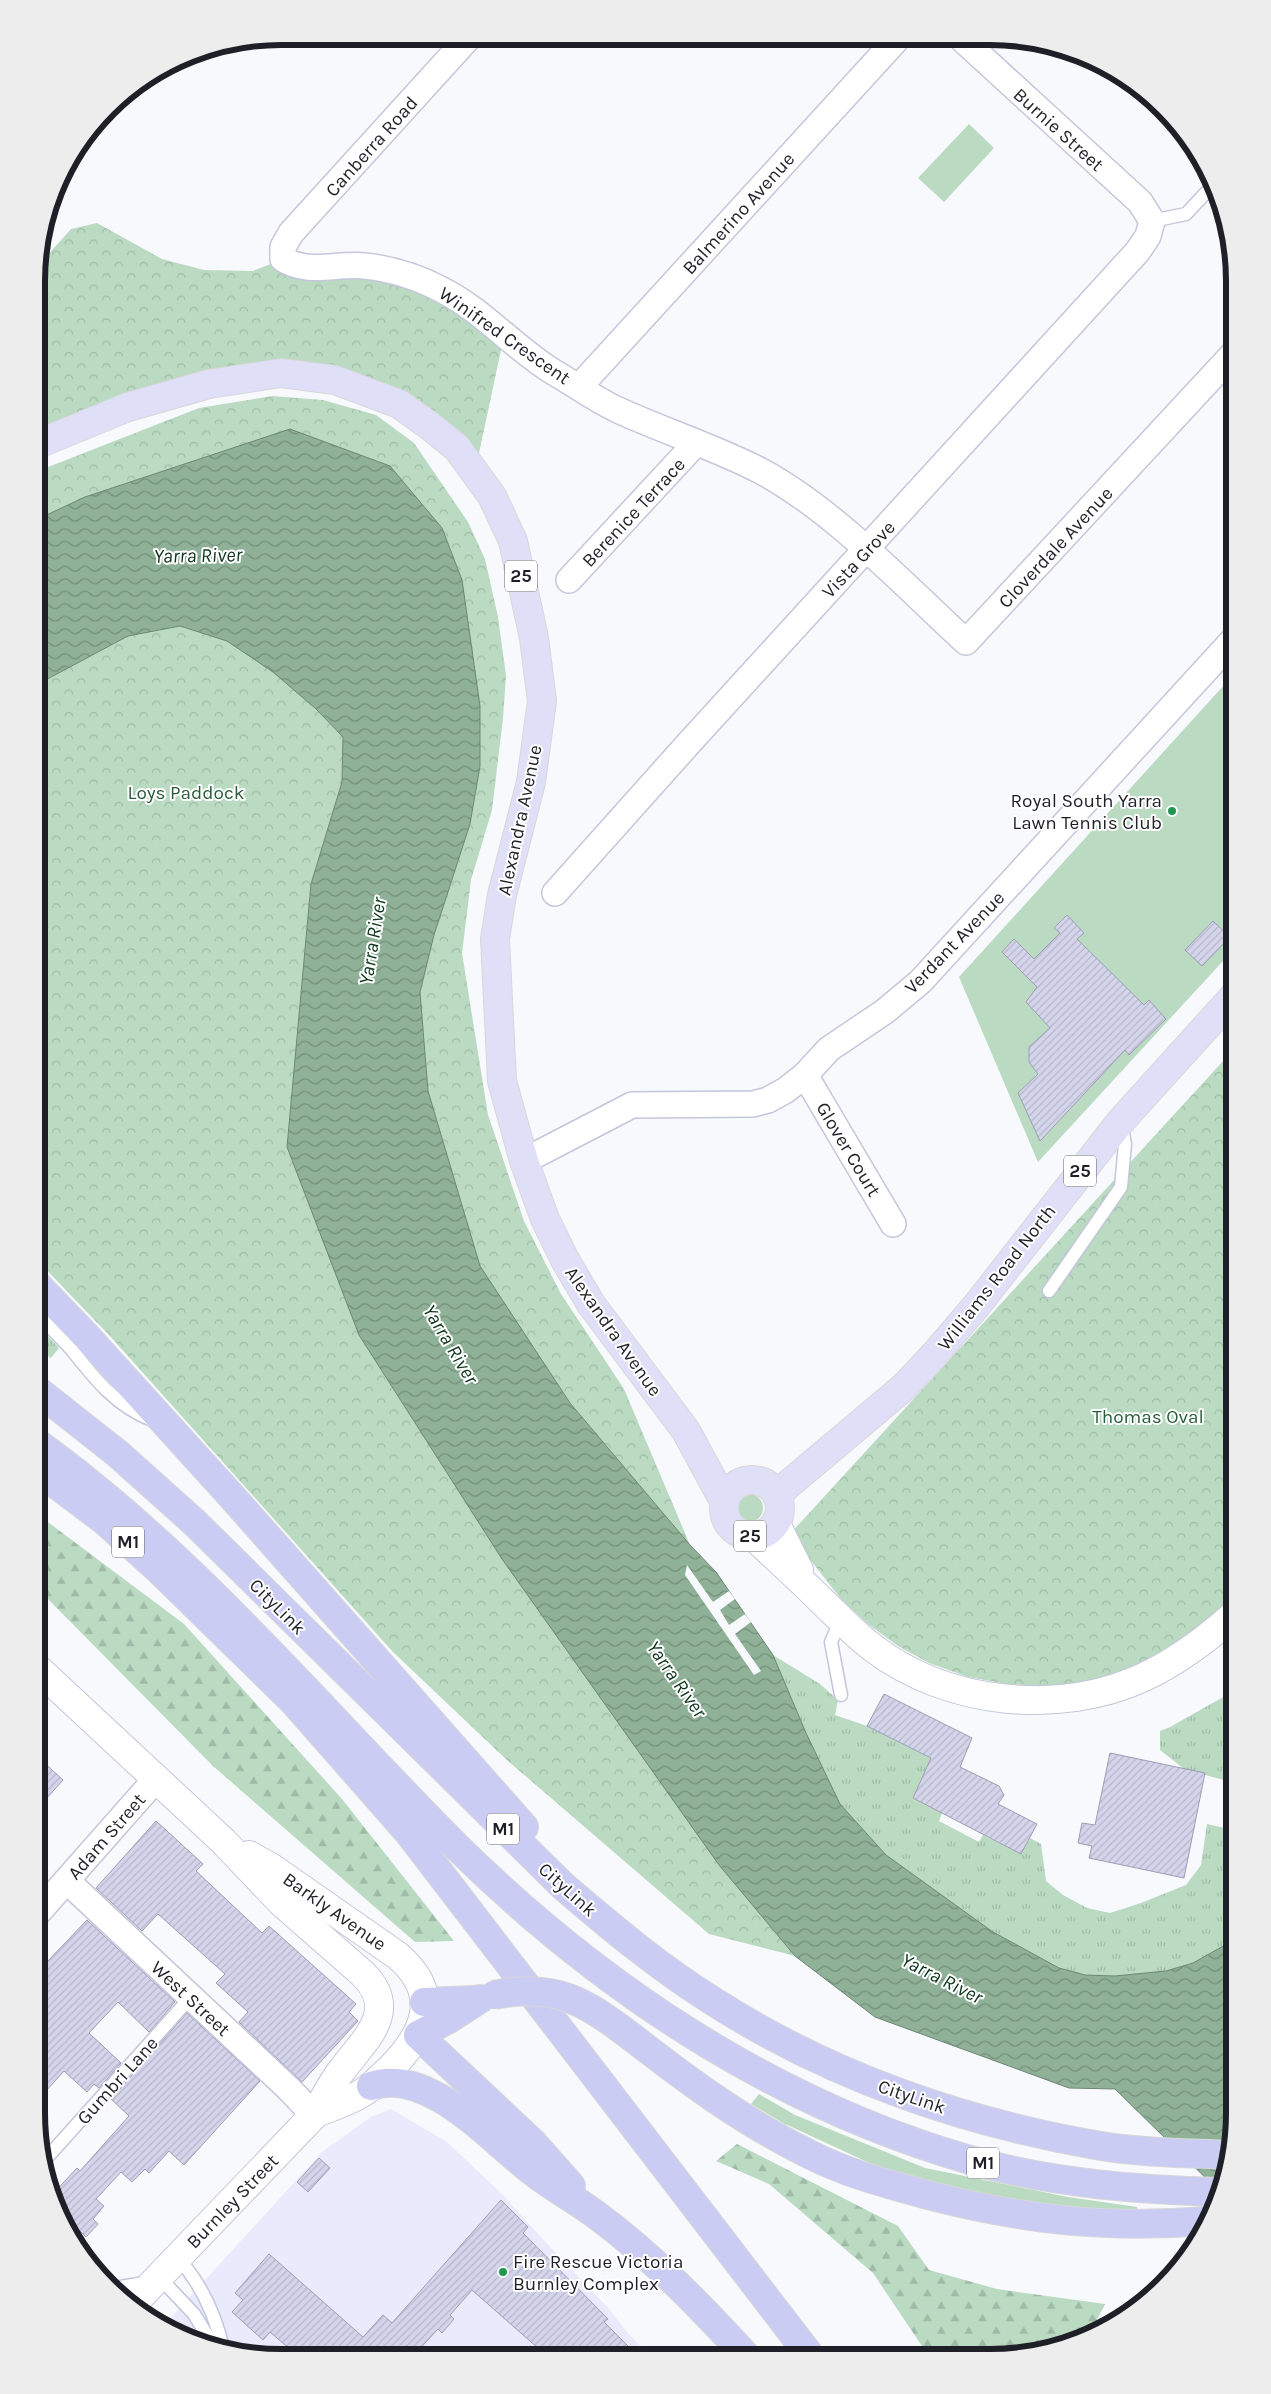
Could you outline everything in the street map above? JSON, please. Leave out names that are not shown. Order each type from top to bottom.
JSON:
[{"type":"highway","points":[[45,1294],[168,1426],[423,1711],[614,1931]]},
{"type":"highway","name":"CityLink","points":[[45,1396],[118,1454],[194,1523],[477,1804],[563,1886],[614,1931],[716,2004],[808,2055],[873,2083],[929,2103],[1054,2136],[1102,2146],[1222,2154]]},
{"type":"highway","name":"M1","points":[[45,1449],[125,1511],[214,1595],[455,1844],[508,1895],[569,1947],[616,1983],[700,2040],[747,2068],[802,2096],[908,2140],[973,2161],[1066,2180],[1173,2191],[1212,2192]]},
{"type":"highway","name":"M1","points":[[45,1476],[105,1521],[158,1568],[294,1702],[364,1780],[409,1833],[805,2349]]},
{"type":"highway","points":[[424,2002],[487,1997],[529,1990],[564,1995],[591,2007],[683,2077],[736,2114],[806,2153],[857,2175],[1006,2214],[1109,2225],[1199,2222]]},
{"type":"highway","points":[[487,1997],[418,2035],[533,2143],[595,2214]]},
{"type":"highway","points":[[371,2086],[387,2082],[416,2087],[439,2097],[460,2112],[538,2176],[595,2214],[662,2271],[739,2349]]},
{"type":"main road","name":"Alexandra Avenue","points":[[45,441],[128,407],[210,384],[281,373],[335,380],[399,404],[457,448],[492,496],[513,541],[534,638],[542,701],[531,782],[502,895],[495,939],[502,1081],[524,1162],[545,1219],[565,1260],[582,1289],[686,1431],[733,1491]]},
{"type":"main road","name":"Williams Road North","points":[[777,1494],[904,1387],[935,1354],[977,1305],[1121,1120],[1226,1004]]},
{"type":"main road","points":[[733,1491],[754,1480],[763,1482],[777,1494]]},
{"type":"main road","name":"25","points":[[733,1491],[725,1519],[730,1526],[745,1536],[765,1530],[781,1509],[777,1494]]},
{"type":"main road","points":[[765,1530],[808,1588],[874,1649],[916,1674],[991,1697],[1026,1700],[1060,1699],[1114,1688],[1144,1677],[1183,1655],[1209,1637],[1226,1622]]},
{"type":"main road","name":"Barkly Avenue","points":[[45,1675],[224,1841],[282,1903],[371,1982],[378,1997],[418,2035],[424,2018],[424,2002],[415,1975],[398,1956],[272,1868],[224,1841]]},
{"type":"main road","points":[[378,1997],[424,2002]]},
{"type":"main road","name":"Burnley Street","points":[[154,2282],[315,2114],[336,2078],[372,2031],[379,2013],[378,1997]]},
{"type":"main road","name":"Burnley Street","points":[[315,2114],[353,2098],[371,2086],[406,2052],[418,2035]]},
{"type":"street","name":"Canberra Road","points":[[283,258],[282,247],[292,233],[462,45]]},
{"type":"street","name":"Balmerino Avenue","points":[[579,387],[891,45]]},
{"type":"street","name":"Burnie Street","points":[[968,45],[1140,202],[1152,220]]},
{"type":"street","name":"Vista Grove","points":[[555,893],[689,743],[1138,251],[1148,236],[1152,220]]},
{"type":"street","name":"Winifred Crescent","points":[[283,258],[294,266],[310,268],[364,266],[408,275],[443,290],[474,311],[529,356],[615,408],[759,470],[795,493],[867,550]]},
{"type":"street","name":"Cloverdale Avenue","points":[[867,550],[966,642],[1226,362]]},
{"type":"street","name":"Berenice Terrace","points":[[569,580],[696,443]]},
{"type":"street","name":"Verdant Avenue","points":[[524,1162],[632,1105],[752,1104],[768,1100],[786,1090],[806,1075],[829,1049],[884,1012],[920,982],[1226,648]]},
{"type":"street","name":"Glover Court","points":[[806,1075],[893,1224]]},
{"type":"street","name":"Adam Street","points":[[45,1905],[156,1779]]},
{"type":"street","name":"West Street","points":[[67,1881],[315,2114]]},
{"type":"street","points":[[126,2291],[154,2282]]},
{"type":"lane","points":[[1152,220],[1186,214],[1208,191]]},
{"type":"lane","points":[[1049,1291],[1121,1187],[1125,1144],[1121,1120]]},
{"type":"lane","points":[[45,1322],[66,1344],[104,1390],[135,1412],[168,1426]]},
{"type":"lane","points":[[841,1620],[831,1642],[842,1695]]},
{"type":"lane","name":"Gumbri Lane","points":[[49,2155],[190,1998]]},
{"type":"lane","points":[[154,2282],[194,2314],[208,2337]]},
{"type":"lane","points":[[154,2282],[202,2291],[216,2322],[221,2341]]},
{"type":"shaded area","name":"Fire Rescue Victoria Burnley Complex","points":[[391,2109],[447,2142],[502,2194],[610,2310],[643,2349],[281,2349],[250,2347],[220,2341],[191,2331],[168,2320],[322,2152],[371,2117]]},
{"type":"green space","points":[[969,124],[994,148],[944,202],[918,178]]},
{"type":"green space","points":[[97,223],[162,259],[204,270],[253,271],[283,259],[443,290],[504,336],[475,472],[399,404],[281,373],[45,447],[47,256],[71,229]]},
{"type":"green space","points":[[272,396],[323,400],[376,415],[414,443],[468,522],[485,559],[498,617],[506,676],[492,810],[471,880],[462,953],[488,1115],[524,1221],[561,1294],[624,1389],[690,1545],[570,1403],[479,1266],[428,1091],[420,992],[434,935],[470,824],[480,766],[480,706],[45,522],[45,468],[199,408]]},
{"type":"green space","name":"Loys Paddock","points":[[180,626],[211,634],[228,641],[275,673],[343,737],[342,782],[311,884],[287,1147],[719,1865],[795,1956],[709,1934],[508,1761],[393,1652],[109,1335],[45,1268],[45,680],[128,636]]},
{"type":"green space","name":"Royal South Yarra Lawn Tennis Club","points":[[1226,683],[1226,958],[1038,1162],[959,977]]},
{"type":"green space","name":"Thomas Oval","points":[[1226,1058],[1226,1608],[1177,1648],[1112,1676],[1075,1684],[1042,1686],[1007,1684],[968,1677],[929,1663],[898,1646],[868,1624],[841,1599],[790,1534]]},
{"type":"green space","points":[[45,1333],[59,1348],[51,1358],[45,1354]]},
{"type":"green space","points":[[749,1494],[759,1498],[763,1508],[759,1518],[749,1522],[739,1518],[735,1508],[739,1498]]},
{"type":"green space","points":[[45,1520],[184,1624],[342,1799],[454,1941],[415,1942],[213,1766],[45,1596]]},
{"type":"green space","points":[[773,1655],[820,1684],[838,1700],[835,1715],[867,1726],[931,1758],[913,1798],[942,1813],[939,1821],[979,1842],[983,1835],[1021,1854],[1030,1838],[1041,1844],[1046,1881],[1063,1895],[1087,1908],[1110,1913],[1186,1885],[1201,1865],[1207,1824],[1226,1828],[1226,1944],[1193,1963],[1166,1971],[1115,1976],[1085,1975],[1059,1968],[993,1932],[886,1855],[840,1804],[806,1733]]},
{"type":"green space","points":[[1226,1696],[1226,1781],[1184,1769],[1160,1750],[1160,1731]]},
{"type":"green space","points":[[759,2094],[795,2115],[925,2168],[1068,2197],[1137,2207],[1136,2215],[1001,2202],[891,2173],[783,2123],[751,2104]]},
{"type":"green space","points":[[737,2144],[898,2226],[929,2270],[997,2289],[1105,2304],[1094,2325],[1051,2341],[1021,2347],[990,2349],[924,2349],[873,2273],[769,2184],[716,2161]]},
{"type":"water","name":"Yarra River","points":[[290,429],[390,466],[442,528],[462,580],[480,706],[480,766],[470,824],[434,935],[420,992],[428,1091],[480,1266],[570,1403],[690,1545],[716,1572],[773,1655],[806,1733],[840,1804],[886,1855],[993,1932],[1059,1968],[1085,1975],[1115,1976],[1166,1971],[1193,1963],[1226,1944],[1226,2113],[1224,2144],[1214,2186],[1115,2089],[1069,2088],[875,2017],[795,1956],[719,1865],[502,1559],[359,1335],[287,1147],[311,884],[342,782],[343,737],[316,709],[273,672],[227,641],[180,626],[128,636],[45,680],[45,516],[85,497]]},
{"type":"pier","points":[[687,1565],[713,1602],[729,1591],[735,1599],[720,1610],[729,1625],[745,1614],[751,1622],[735,1634],[761,1671],[754,1675],[685,1575]]},
{"type":"building","points":[[1067,915],[1084,933],[1077,939],[1144,1005],[1149,1000],[1166,1019],[1129,1055],[1125,1050],[1040,1141],[1018,1093],[1038,1074],[1029,1062],[1029,1047],[1050,1028],[1026,1002],[1037,987],[1002,952],[1014,939],[1034,959],[1060,933],[1054,928]]},
{"type":"building","points":[[1213,921],[1226,933],[1226,941],[1202,966],[1185,950]]},
{"type":"building","points":[[884,1694],[972,1738],[960,1767],[999,1786],[1004,1795],[998,1804],[1037,1824],[1021,1854],[913,1798],[931,1758],[867,1726]]},
{"type":"building","points":[[1110,1753],[1205,1773],[1184,1878],[1089,1858],[1092,1846],[1078,1843],[1082,1823],[1095,1825]]},
{"type":"building","points":[[45,1763],[63,1780],[45,1800]]},
{"type":"building","points":[[156,1821],[203,1864],[196,1871],[262,1933],[269,1926],[356,2004],[349,2012],[358,2021],[302,2082],[239,2022],[248,2012],[216,1983],[225,1974],[158,1914],[142,1931],[96,1888]]},
{"type":"building","points":[[87,1920],[175,2002],[149,2032],[118,2002],[89,2033],[121,2063],[99,2088],[94,2084],[87,2092],[64,2071],[45,2092],[46,1963]]},
{"type":"building","points":[[187,2013],[260,2081],[184,2165],[169,2151],[149,2173],[145,2169],[132,2182],[121,2172],[96,2199],[104,2206],[93,2219],[98,2224],[86,2237],[78,2229],[77,2230],[58,2189],[77,2168],[80,2171],[129,2116],[111,2099]]},
{"type":"building","points":[[319,2158],[330,2168],[308,2192],[297,2182]]},
{"type":"building","points":[[501,2200],[528,2227],[523,2233],[608,2319],[604,2322],[631,2349],[539,2349],[472,2290],[450,2315],[454,2319],[442,2333],[438,2329],[419,2349],[290,2349],[270,2332],[263,2340],[232,2312],[243,2300],[235,2293],[269,2254],[363,2337],[383,2315],[392,2323]]},
{"type":"place","name":"Royal South Yarra Lawn Tennis Club","points":[[1172,811]]},
{"type":"place","name":"Fire Rescue Victoria Burnley Complex","points":[[503,2272]]}]
